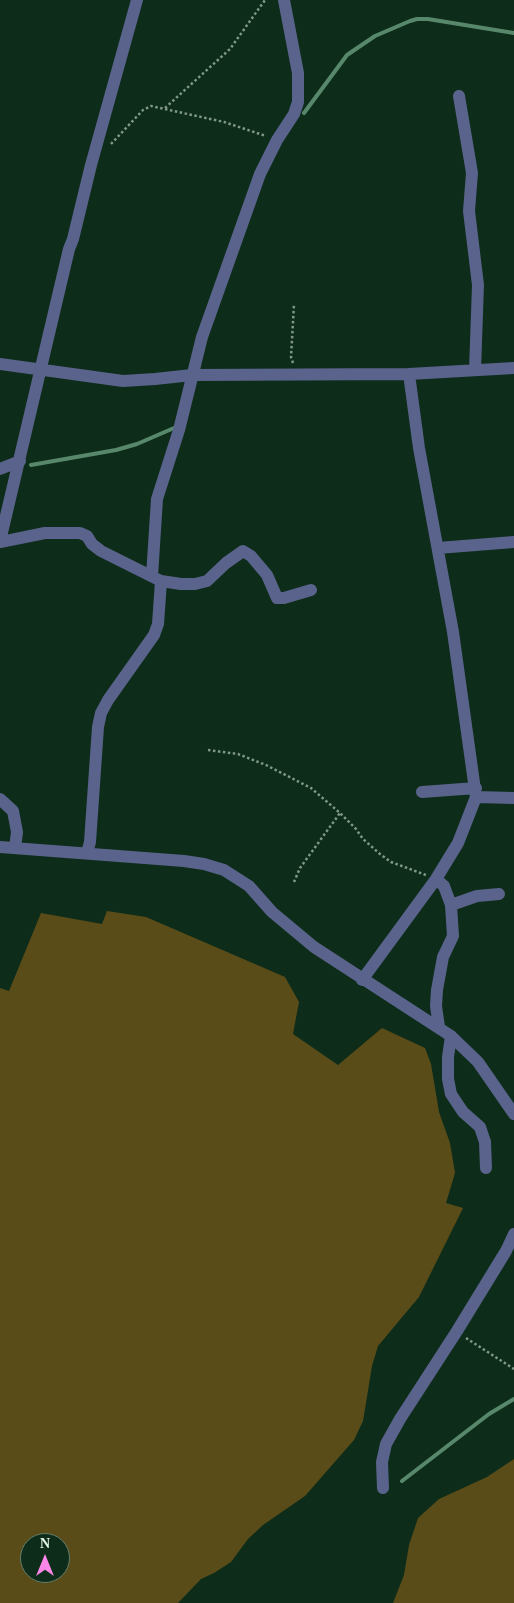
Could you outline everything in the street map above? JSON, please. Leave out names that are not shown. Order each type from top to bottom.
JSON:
[{"type":"street","points":[[137,0],[69,249],[0,541],[45,533],[80,533],[87,536],[92,544],[101,551],[157,579],[188,584],[207,581],[226,563],[243,551],[267,575],[278,598],[311,590]]},
{"type":"street","points":[[87,853],[90,842],[98,727],[101,713],[108,700],[154,635],[158,624],[157,500],[179,430],[202,337],[260,174],[277,140],[294,114],[298,102],[298,73],[284,0]]},
{"type":"street","points":[[459,96],[472,173],[469,211],[478,285],[475,370]]},
{"type":"street","points":[[0,364],[40,368],[123,381],[155,380],[192,375],[409,374],[514,368]]},
{"type":"street","points":[[362,980],[436,879],[458,843],[476,793],[454,632],[419,448],[409,374]]},
{"type":"street","points":[[0,469],[20,461]]},
{"type":"street","points":[[438,548],[514,542]]},
{"type":"street","points":[[422,792],[476,793],[514,798]]},
{"type":"street","points":[[0,799],[13,811],[17,832],[15,848]]},
{"type":"street","points":[[0,847],[184,861],[224,870],[249,886],[272,912],[314,947],[362,980],[451,1036],[478,1062],[514,1114]]},
{"type":"street","points":[[436,879],[444,886],[451,905],[453,936],[443,957],[437,990],[436,1006],[439,1027]]},
{"type":"street","points":[[451,905],[477,896],[499,894]]},
{"type":"street","points":[[451,1036],[448,1057],[448,1079],[451,1094],[464,1112],[480,1127],[485,1142],[486,1168]]},
{"type":"street","points":[[383,1488],[382,1462],[386,1444],[506,1251],[514,1234]]},
{"type":"path","points":[[165,108],[230,49],[265,0]]},
{"type":"path","points":[[111,144],[142,110],[151,106],[224,122],[277,140]]},
{"type":"path","points":[[294,304],[292,358],[296,374]]},
{"type":"path","points":[[208,750],[238,754],[266,765],[311,788],[340,813],[363,839],[380,854],[391,862],[436,879]]},
{"type":"path","points":[[294,882],[300,868],[340,813]]},
{"type":"path","points":[[457,1331],[514,1369]]},
{"type":"shaded area","points":[[107,911],[146,917],[285,977],[299,1002],[293,1034],[338,1065],[382,1028],[425,1048],[431,1064],[439,1112],[450,1143],[455,1173],[446,1203],[463,1208],[419,1297],[378,1346],[372,1366],[363,1421],[354,1440],[305,1496],[263,1525],[248,1539],[231,1562],[201,1579],[178,1603],[0,1603],[0,988],[9,991],[41,913],[102,924]]},
{"type":"shaded area","points":[[514,1459],[514,1603],[393,1603],[404,1575],[409,1545],[418,1518],[439,1499],[487,1477]]},
{"type":"waterway","points":[[304,113],[347,55],[375,36],[410,21],[428,19],[514,33]]},
{"type":"waterway","points":[[31,465],[116,450],[137,444],[174,428]]},
{"type":"waterway","points":[[402,1481],[489,1414],[514,1399]]}]
